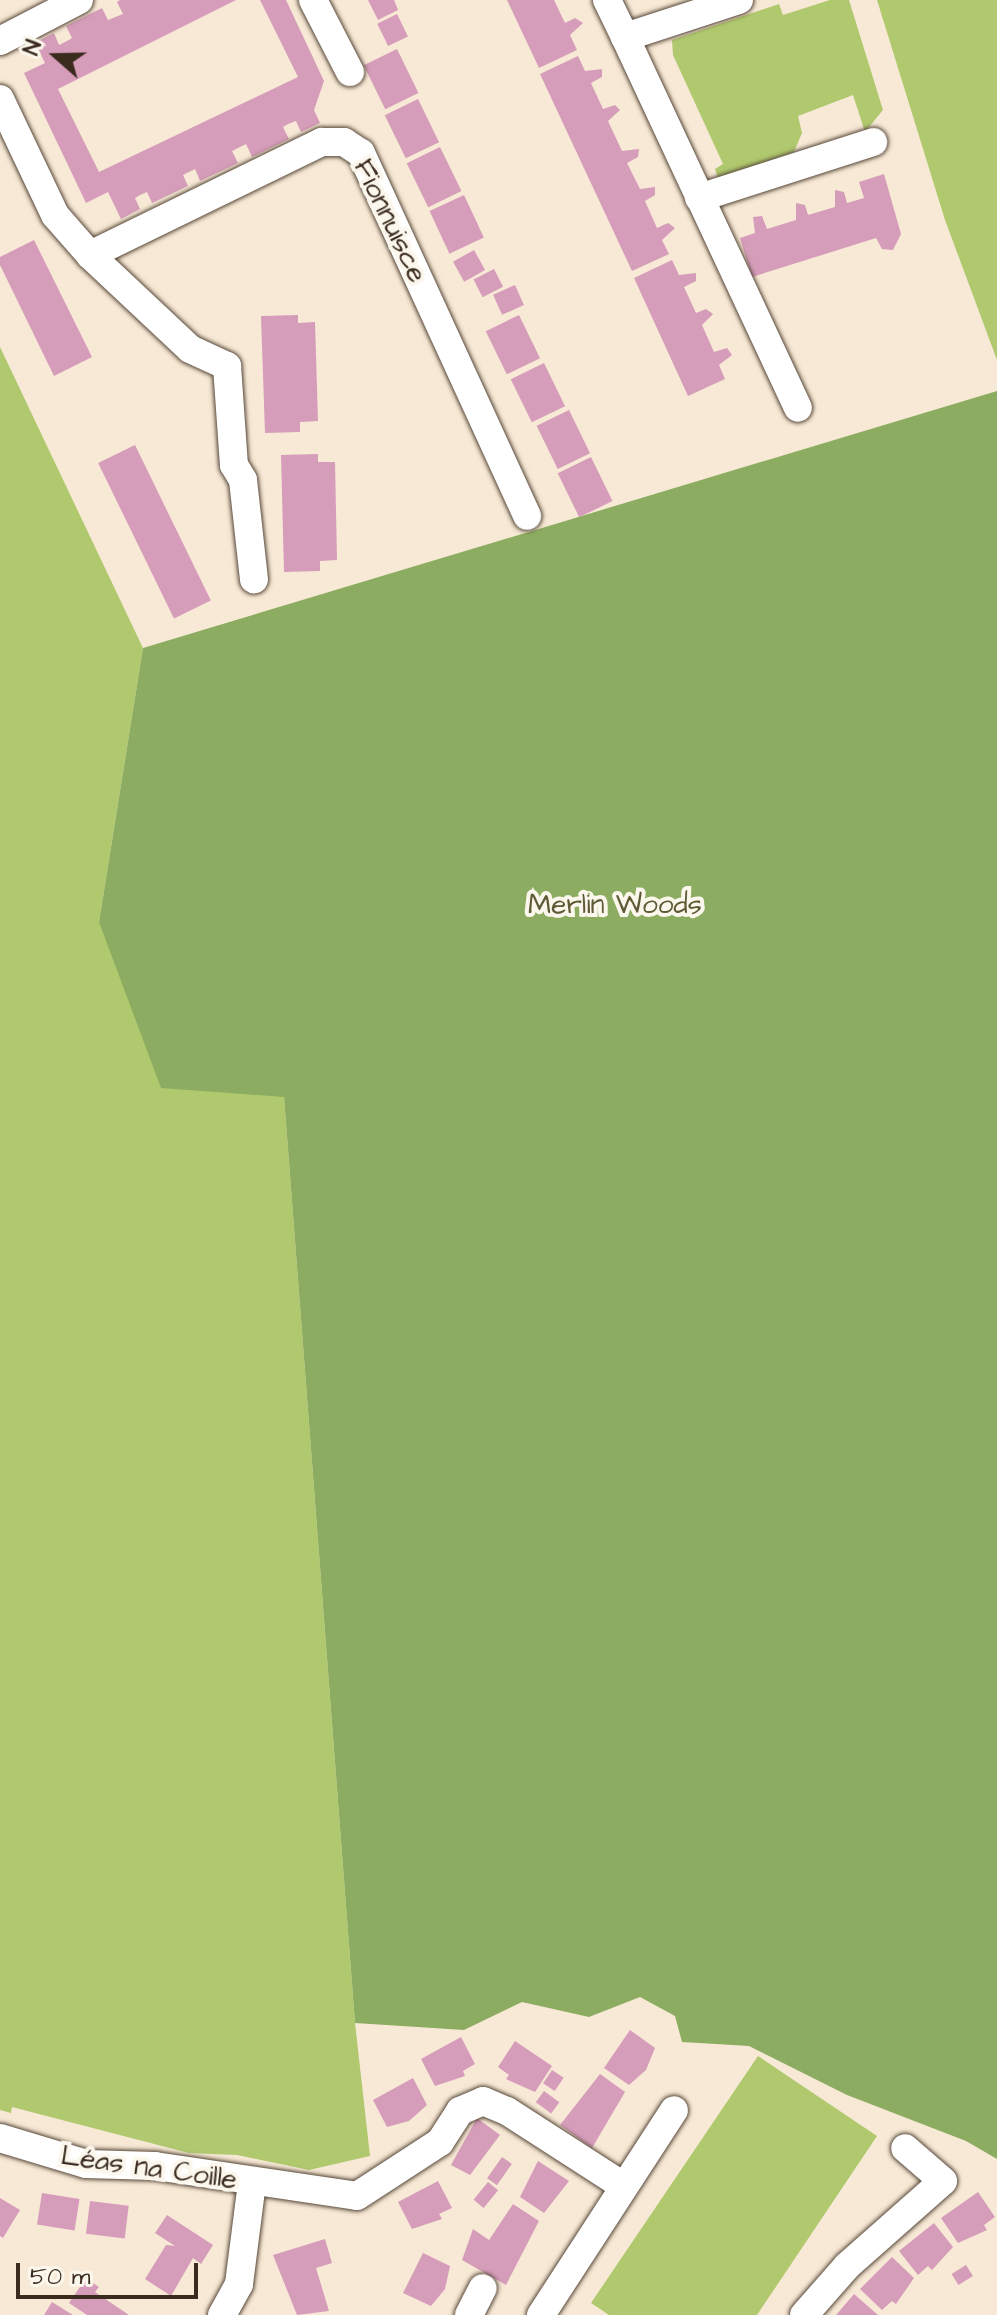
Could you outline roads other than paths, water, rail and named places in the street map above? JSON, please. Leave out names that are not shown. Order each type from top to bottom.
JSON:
[{"type":"street","points":[[0,41],[79,0]]},
{"type":"street","points":[[313,0],[350,72]]},
{"type":"street","points":[[607,0],[798,408]]},
{"type":"street","points":[[625,37],[739,0]]},
{"type":"street","points":[[0,99],[55,215],[119,287],[190,349],[227,366],[234,465],[243,480],[254,579]]},
{"type":"street","name":"Fionnuisce","points":[[90,255],[322,142],[344,142],[361,153],[527,516]]},
{"type":"street","points":[[699,198],[873,142]]},
{"type":"street","name":"Léas na Coille","points":[[0,2138],[86,2164],[155,2166],[357,2196],[440,2142],[460,2111],[483,2101],[507,2111],[622,2185]]},
{"type":"street","points":[[541,2315],[622,2185],[674,2110]]},
{"type":"street","points":[[804,2315],[847,2266],[943,2181],[905,2148]]},
{"type":"street","name":"Léas na Coille","points":[[222,2315],[239,2284],[252,2182]]},
{"type":"street","points":[[469,2315],[483,2288]]},
{"type":"park label","name":"Merlin Woods","points":[[615,905]]}]
